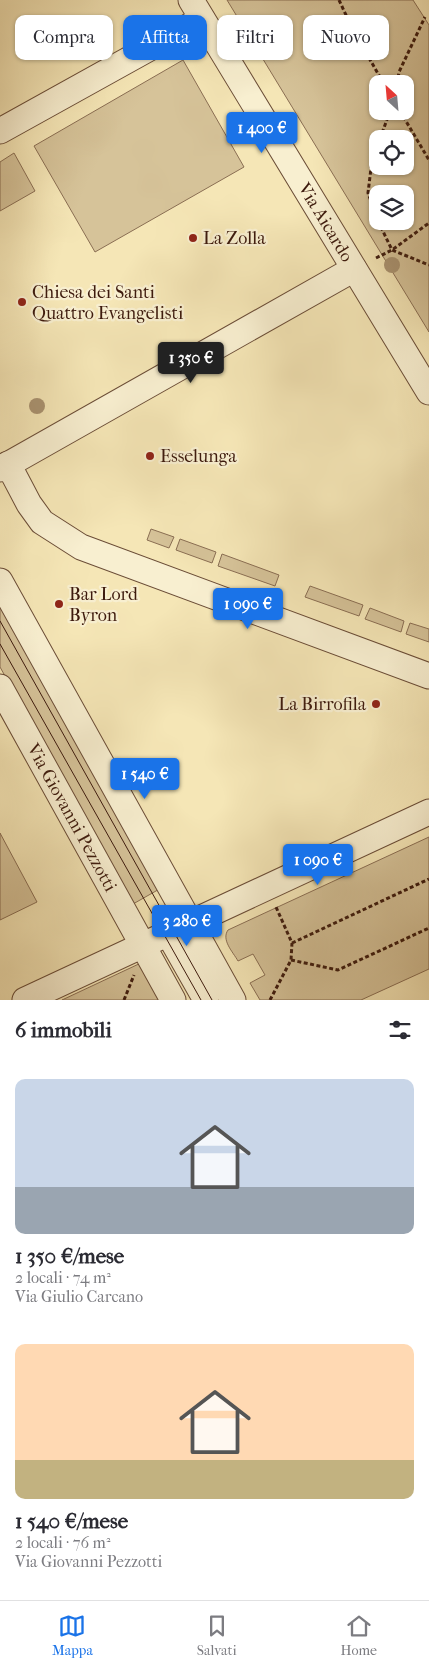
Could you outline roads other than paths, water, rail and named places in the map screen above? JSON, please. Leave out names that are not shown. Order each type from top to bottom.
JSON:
[{"type":"street","points":[[0,131],[197,9]]},
{"type":"street","name":"Via Aicardo","points":[[197,9],[365,264],[429,392]]},
{"type":"street","points":[[365,264],[4,466],[42,522],[81,547],[429,676]]},
{"type":"street","points":[[0,581],[179,928],[206,1000]]},
{"type":"street","name":"Via Giovanni Pezzotti","points":[[0,688],[9,724],[139,956],[173,1000]]},
{"type":"street","points":[[25,1000],[139,956],[179,928],[429,812]]},
{"type":"street","points":[[179,928],[233,1000]]},
{"type":"tram line","points":[[0,621],[212,1000]]},
{"type":"tram line","points":[[0,644],[201,1000]]},
{"type":"place","name":"La Zolla","points":[[193,238]]},
{"type":"place","name":"Chiesa dei Santi Quattro Evangelisti","points":[[22,302]]},
{"type":"place","name":"Esselunga","points":[[150,456]]},
{"type":"place","name":"Bar Lord Byron","points":[[59,604]]},
{"type":"place","name":"La Birrofila","points":[[376,704]]}]
